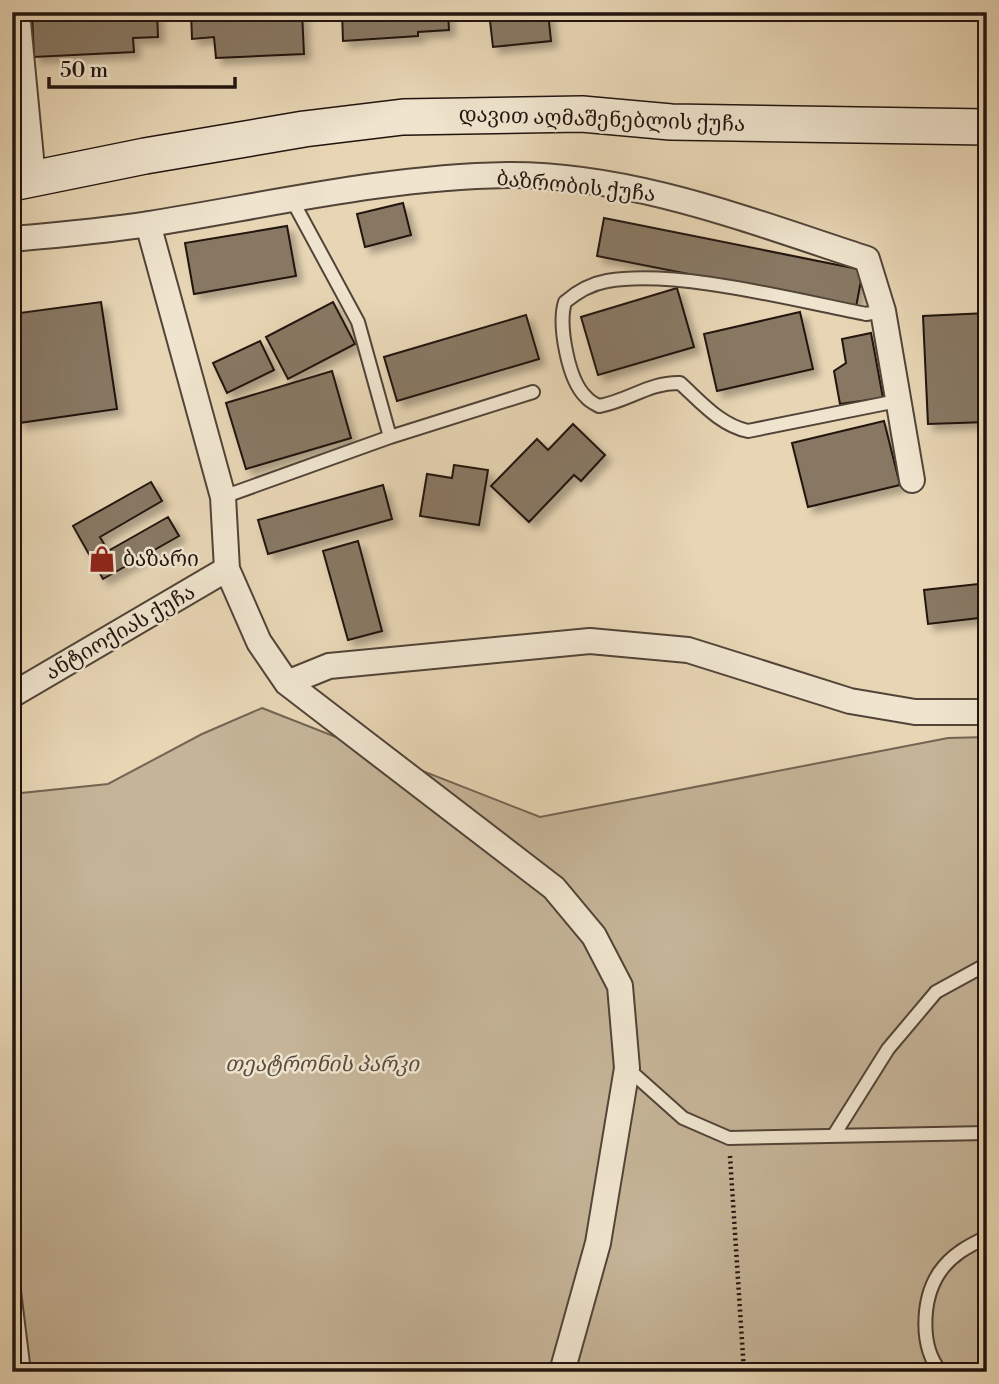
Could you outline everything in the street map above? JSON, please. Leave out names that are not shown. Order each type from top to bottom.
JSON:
[{"type":"main road","name":"დავით აღმაშენებლის ქუჩა","points":[[23,181],[304,129],[403,117],[492,113],[582,114],[671,122],[987,127]]},
{"type":"street","points":[[17,12],[23,181]]},
{"type":"street","name":"ბაზრობის ქუჩა","points":[[12,239],[148,224],[291,198],[403,183],[508,175],[658,192],[867,259],[883,311],[912,480]]},
{"type":"street","points":[[148,224],[223,497],[227,569],[259,642],[287,683],[554,887],[594,936],[620,986],[627,1068],[598,1243],[562,1372]]},
{"type":"street","name":"ანტიოქიას ქუჩა","points":[[12,695],[227,569]]},
{"type":"street","points":[[287,683],[329,667],[590,641],[688,650],[850,701],[915,712],[987,712]]},
{"type":"lane","points":[[291,198],[358,322],[390,437]]},
{"type":"lane","points":[[883,311],[866,314],[685,281],[609,281],[578,291],[565,302],[561,325],[564,343],[584,396],[600,406],[621,402],[645,388],[665,382],[680,383],[713,415],[735,428],[748,431],[897,401]]},
{"type":"lane","points":[[223,497],[390,437],[533,393]]},
{"type":"lane","points":[[834,1135],[888,1049],[936,992],[987,964]]},
{"type":"lane","points":[[627,1068],[683,1118],[729,1138],[987,1133]]},
{"type":"lane","points":[[941,1372],[926,1337],[927,1304],[939,1273],[961,1249],[987,1237]]},
{"type":"lane","points":[[12,1275],[24,1372]]},
{"type":"path","points":[[729,1138],[744,1372]]},
{"type":"green space","name":"თეატრონის პარკი","points":[[262,708],[540,817],[948,738],[987,737],[987,1372],[12,1372],[12,794],[108,784],[202,734]]},
{"type":"building","points":[[32,12],[157,12],[158,37],[133,38],[134,52],[34,57]]},
{"type":"building","points":[[191,12],[302,12],[304,54],[216,58],[214,37],[192,39]]},
{"type":"building","points":[[342,12],[448,12],[449,30],[418,32],[418,36],[343,41]]},
{"type":"building","points":[[489,12],[548,12],[551,41],[493,47]]},
{"type":"building","points":[[403,203],[411,235],[365,247],[357,214]]},
{"type":"building","points":[[604,218],[863,270],[856,307],[597,256]]},
{"type":"building","points":[[287,226],[296,276],[194,294],[185,243]]},
{"type":"building","points":[[677,288],[694,347],[598,375],[581,317]]},
{"type":"building","points":[[101,302],[117,409],[19,423],[12,379],[12,314]]},
{"type":"building","points":[[333,302],[355,344],[288,379],[266,337]]},
{"type":"building","points":[[800,312],[813,369],[717,391],[704,334]]},
{"type":"building","points":[[987,313],[987,422],[928,424],[923,316]]},
{"type":"building","points":[[526,315],[539,359],[397,401],[384,357]]},
{"type":"building","points":[[871,333],[883,398],[840,404],[834,371],[846,363],[842,339]]},
{"type":"building","points":[[260,341],[274,370],[227,393],[213,363]]},
{"type":"building","points":[[332,371],[351,438],[246,469],[226,403]]},
{"type":"building","points":[[884,421],[900,485],[808,507],[792,443]]},
{"type":"building","points":[[573,424],[605,455],[581,481],[574,475],[529,522],[491,486],[537,439],[548,450]]},
{"type":"building","points":[[454,465],[488,470],[479,525],[420,516],[427,474],[452,478]]},
{"type":"building","points":[[151,482],[162,501],[100,537],[108,551],[168,517],[179,536],[103,579],[73,526]]},
{"type":"building","points":[[383,485],[392,519],[268,554],[258,520]]},
{"type":"building","points":[[358,541],[382,631],[348,640],[323,551]]},
{"type":"building","points":[[987,583],[987,617],[928,624],[924,590]]},
{"type":"place","name":"ბაზარი","points":[[102,559]]}]
